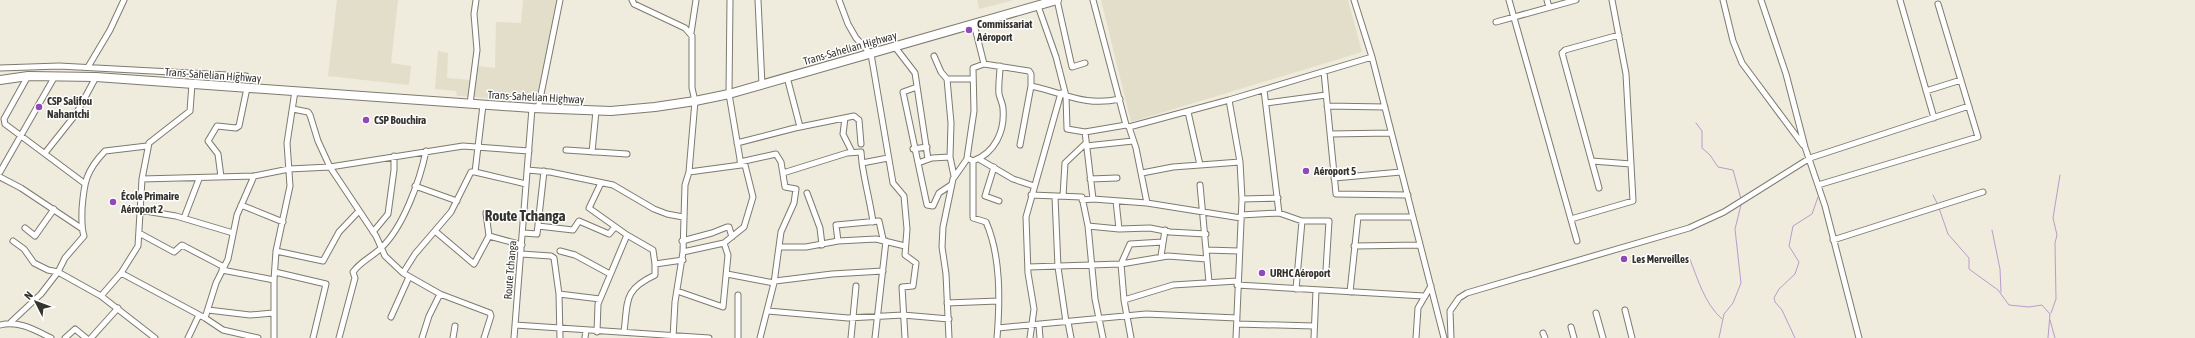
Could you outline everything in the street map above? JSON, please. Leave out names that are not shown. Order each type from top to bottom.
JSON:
[{"type":"highway","name":"Trans-Sahelian Highway","points":[[1,82],[28,76],[96,77],[535,109],[596,111],[655,108],[729,94],[1057,0]]},
{"type":"street","points":[[88,67],[110,30],[124,0]]},
{"type":"street","points":[[470,104],[477,50],[474,14],[476,0]]},
{"type":"street","name":"Route Tchanga","points":[[514,338],[524,233],[529,151],[535,109],[560,0]]},
{"type":"street","points":[[632,0],[634,4],[691,33]]},
{"type":"street","points":[[673,336],[677,291],[684,252],[682,242],[685,185],[689,172],[695,101],[692,88],[691,33],[696,0]]},
{"type":"street","points":[[684,252],[724,243],[732,238],[744,227],[753,203],[745,165],[741,164],[736,143],[729,94],[730,0]]},
{"type":"street","points":[[758,0],[762,85]]},
{"type":"street","points":[[839,0],[848,24],[856,38],[871,54],[892,183],[904,196],[906,212],[905,255],[916,263],[913,286],[902,287],[906,338]]},
{"type":"street","points":[[1057,0],[1072,67],[1085,63]]},
{"type":"street","points":[[1093,0],[1120,99],[1134,141],[1142,173],[1147,203]]},
{"type":"street","points":[[1354,0],[1372,56],[1444,338]]},
{"type":"street","points":[[1509,0],[1577,241]]},
{"type":"street","points":[[1547,0],[1549,7]]},
{"type":"street","points":[[1496,22],[1576,0]]},
{"type":"street","points":[[1571,219],[1634,201],[1626,74],[1620,34],[1612,0]]},
{"type":"street","points":[[1723,0],[1733,41],[1742,63],[1805,147]]},
{"type":"street","points":[[1761,0],[1786,74],[1805,147],[1818,185],[1859,338]]},
{"type":"street","points":[[1900,0],[1934,118]]},
{"type":"street","points":[[1818,185],[1978,137],[1938,4]]},
{"type":"street","points":[[1038,6],[1056,57],[1066,96],[1067,129],[1085,132],[1128,126],[1188,112],[1324,72],[1372,56]]},
{"type":"street","points":[[974,24],[984,64]]},
{"type":"street","points":[[1599,188],[1562,53],[1565,50],[1620,34]]},
{"type":"street","points":[[895,47],[900,56],[912,68],[917,87],[928,159]]},
{"type":"street","points":[[934,56],[941,72],[947,79],[951,123],[950,156],[954,176]]},
{"type":"street","points":[[949,338],[942,237],[951,185],[954,176],[967,159],[974,111],[973,67],[984,64],[1029,71],[1031,74],[1031,86],[1020,145]]},
{"type":"street","points":[[967,159],[973,161],[979,159],[993,147],[1002,131],[1004,120],[1003,108],[999,94],[1000,66]]},
{"type":"street","points":[[0,68],[88,67],[246,76]]},
{"type":"street","points":[[1324,72],[1336,194],[1408,195]]},
{"type":"street","points":[[28,76],[4,122],[20,136],[84,183]]},
{"type":"street","points":[[0,172],[55,76]]},
{"type":"street","points":[[45,153],[75,117],[96,77]]},
{"type":"street","points":[[787,78],[800,127]]},
{"type":"street","points":[[947,79],[974,79]]},
{"type":"street","points":[[1926,91],[1962,80]]},
{"type":"street","points":[[101,296],[135,254],[139,232],[139,210],[147,146],[151,140],[190,110],[192,84]]},
{"type":"street","points":[[1031,86],[1061,93],[1066,96],[1089,102],[1120,99]]},
{"type":"street","points":[[917,87],[903,92],[913,149],[918,163],[928,206],[933,206],[939,192],[951,185]]},
{"type":"street","points":[[220,177],[218,154],[208,141],[217,126],[238,127],[247,88]]},
{"type":"street","points":[[1264,90],[1279,213]]},
{"type":"street","points":[[274,338],[273,313],[276,252],[290,186],[287,143],[295,92]]},
{"type":"street","points":[[1040,338],[1036,326],[1028,267],[1026,217],[1061,93]]},
{"type":"street","points":[[1266,103],[1326,95]]},
{"type":"street","points":[[1229,100],[1240,162],[1242,199],[1237,283],[1236,338]]},
{"type":"street","points":[[476,172],[483,105]]},
{"type":"street","points":[[1327,106],[1385,107]]},
{"type":"street","points":[[1451,338],[1450,311],[1459,298],[1467,293],[1689,228],[1724,212],[1810,158],[1969,106]]},
{"type":"street","points":[[293,109],[308,112],[310,115],[318,141],[330,168],[358,212],[373,232],[387,260],[403,273],[440,294],[490,313],[491,316],[484,338]]},
{"type":"street","points":[[592,152],[596,111]]},
{"type":"street","points":[[1188,112],[1200,165]]},
{"type":"street","points":[[736,143],[800,127],[854,116],[858,117],[861,144]]},
{"type":"street","points":[[845,118],[843,134],[852,152]]},
{"type":"street","points":[[1085,132],[1093,199]]},
{"type":"street","points":[[1330,134],[1391,133]]},
{"type":"street","points":[[1063,196],[1065,163],[1086,145],[1134,141]]},
{"type":"street","points":[[0,325],[11,322],[41,294],[58,272],[65,258],[84,236],[81,228],[84,183],[94,162],[105,151],[147,146]]},
{"type":"street","points":[[142,179],[198,179],[254,176],[289,169],[330,168],[394,156],[463,146],[479,146],[529,151]]},
{"type":"street","points":[[913,149],[927,148]]},
{"type":"street","points":[[566,150],[627,154]]},
{"type":"street","points":[[339,338],[355,278],[353,272],[363,261],[382,248],[407,212],[415,186],[422,170],[426,151]]},
{"type":"street","points":[[783,173],[852,152],[862,153],[865,187],[870,195],[873,222]]},
{"type":"street","points":[[689,172],[741,164],[775,154],[778,156],[785,187],[796,189],[794,203],[781,232],[774,282],[768,311],[760,338]]},
{"type":"street","points":[[373,232],[388,214],[394,170],[394,156]]},
{"type":"street","points":[[918,163],[928,159],[950,156]]},
{"type":"street","points":[[862,163],[888,158]]},
{"type":"street","points":[[979,159],[1013,179],[1034,186]]},
{"type":"street","points":[[973,161],[973,218],[986,222],[993,241],[998,301],[997,338]]},
{"type":"street","points":[[1592,161],[1631,164]]},
{"type":"street","points":[[1142,173],[1173,167],[1240,162]]},
{"type":"street","points":[[994,167],[985,196],[999,201]]},
{"type":"street","points":[[527,170],[544,171],[617,187],[667,214],[683,217]]},
{"type":"street","points":[[524,233],[537,235],[544,171]]},
{"type":"street","points":[[403,273],[415,254],[451,212],[471,172],[526,184]]},
{"type":"street","points":[[1334,178],[1401,172]]},
{"type":"street","points":[[205,318],[214,288],[230,252],[233,233],[241,205],[254,176]]},
{"type":"street","points":[[0,184],[2,178],[54,209],[81,228]]},
{"type":"street","points":[[1090,179],[1116,178]]},
{"type":"street","points":[[184,218],[198,179]]},
{"type":"street","points":[[601,183],[589,208],[627,235],[653,250],[655,264],[655,275],[643,280],[630,292],[623,332],[620,338]]},
{"type":"street","points":[[1200,185],[1202,213],[1206,234],[1209,282]]},
{"type":"street","points":[[415,186],[457,201]]},
{"type":"street","points":[[807,192],[820,228],[822,245]]},
{"type":"street","points":[[1833,240],[1983,192]]},
{"type":"street","points":[[1031,195],[1055,197],[1063,196],[1082,198],[1082,200],[1093,199],[1147,203],[1202,213],[1241,216],[1279,213],[1302,221],[1329,220],[1326,270]]},
{"type":"street","points":[[1055,197],[1058,266],[1071,338]]},
{"type":"street","points":[[1242,199],[1278,198]]},
{"type":"street","points":[[1082,200],[1088,226],[1095,299],[1103,338]]},
{"type":"street","points":[[1116,201],[1119,229]]},
{"type":"street","points":[[241,205],[283,222]]},
{"type":"street","points":[[25,228],[34,236],[54,209]]},
{"type":"street","points":[[139,210],[184,218],[233,233]]},
{"type":"street","points":[[276,252],[323,261],[339,232],[358,212]]},
{"type":"street","points":[[435,231],[474,264],[489,236],[486,213]]},
{"type":"street","points":[[1350,292],[1358,217],[1413,217]]},
{"type":"street","points":[[538,226],[573,230],[579,221],[609,234],[616,227]]},
{"type":"street","points":[[1296,289],[1302,221]]},
{"type":"street","points":[[838,241],[836,225],[880,222],[884,240],[883,271],[875,338]]},
{"type":"street","points":[[1088,226],[1119,229],[1150,228],[1206,234]]},
{"type":"street","points":[[682,242],[727,227],[729,228],[732,238]]},
{"type":"street","points":[[1161,256],[1164,230]]},
{"type":"street","points":[[139,232],[174,252],[182,245],[223,269],[274,280]]},
{"type":"street","points":[[597,332],[600,298],[627,235]]},
{"type":"street","points":[[489,236],[522,245]]},
{"type":"street","points":[[779,246],[822,245],[838,241],[884,240],[905,246]]},
{"type":"street","points":[[13,241],[24,249],[34,263],[48,270],[58,272],[101,296],[155,338]]},
{"type":"street","points":[[1131,338],[1124,300],[1122,264],[1130,244],[1163,242]]},
{"type":"street","points":[[677,291],[723,307],[728,255],[724,243]]},
{"type":"street","points":[[1354,246],[1420,245]]},
{"type":"street","points":[[1206,250],[1239,251]]},
{"type":"street","points":[[560,251],[575,255],[610,274]]},
{"type":"street","points":[[521,254],[553,257],[559,294],[560,338]]},
{"type":"street","points":[[1028,267],[1122,264],[1161,256],[1207,258]]},
{"type":"street","points":[[655,264],[683,260]]},
{"type":"street","points":[[727,274],[774,282],[832,274],[883,271]]},
{"type":"street","points":[[275,272],[326,284],[313,338]]},
{"type":"street","points":[[121,273],[205,318],[223,330],[258,338]]},
{"type":"street","points":[[391,317],[410,276]]},
{"type":"street","points":[[1124,300],[1173,285],[1209,282],[1237,283],[1296,289],[1424,296]]},
{"type":"street","points":[[851,338],[856,286]]},
{"type":"street","points":[[1416,338],[1418,308],[1431,286]]},
{"type":"street","points":[[1314,338],[1316,290]]},
{"type":"street","points":[[422,338],[428,316],[440,294]]},
{"type":"street","points":[[559,294],[600,298]]},
{"type":"street","points":[[738,295],[738,338]]},
{"type":"street","points":[[947,303],[998,301]]},
{"type":"street","points":[[91,338],[118,308]]},
{"type":"street","points":[[208,310],[250,315],[273,313]]},
{"type":"street","points":[[1625,310],[1632,338]]},
{"type":"street","points":[[768,311],[854,317],[903,315],[948,318]]},
{"type":"street","points":[[1596,313],[1603,338]]},
{"type":"street","points":[[998,328],[1036,326],[1146,314],[1237,318]]},
{"type":"street","points":[[188,338],[199,315]]},
{"type":"street","points":[[11,322],[51,338]]},
{"type":"street","points":[[1237,324],[1314,326]]},
{"type":"street","points":[[453,338],[455,326]]},
{"type":"street","points":[[515,326],[709,338]]},
{"type":"street","points":[[1030,338],[1036,326]]},
{"type":"street","points":[[1571,327],[1574,338]]},
{"type":"street","points":[[65,338],[75,329],[86,338]]},
{"type":"street","points":[[585,338],[586,330]]},
{"type":"street","points":[[145,338],[148,332]]},
{"type":"shaded area","points":[[337,0],[398,0],[391,63],[411,66],[409,85],[328,76]]},
{"type":"shaded area","points":[[523,0],[558,0],[538,101],[457,96],[456,91],[435,89],[438,51],[448,53],[447,78],[472,80],[477,66],[495,68],[496,22],[521,23]]},
{"type":"shaded area","points":[[977,0],[1014,0],[979,9]]},
{"type":"shaded area","points":[[1101,0],[1348,0],[1362,52],[1131,122]]},
{"type":"waterway","points":[[1696,123],[1702,131],[1702,148],[1710,155],[1718,167],[1733,170],[1741,199]]},
{"type":"waterway","points":[[2051,313],[2056,299],[2055,243],[2057,235],[2053,218],[2060,175]]},
{"type":"waterway","points":[[1933,195],[1938,205]]},
{"type":"waterway","points":[[1795,338],[1782,310],[1775,302],[1774,298],[1779,289],[1795,274],[1799,262],[1789,246],[1793,226],[1812,214],[1818,197]]},
{"type":"waterway","points":[[1719,338],[1724,314],[1733,303],[1741,283],[1735,229],[1741,205]]},
{"type":"waterway","points":[[1939,208],[1948,234],[1969,258],[1969,269],[1998,290],[2009,305],[2029,307],[2042,305],[2050,314],[2048,338]]},
{"type":"waterway","points":[[1992,230],[2000,269],[2001,292]]},
{"type":"waterway","points":[[1689,257],[1706,298],[1722,319]]},
{"type":"waterway","points":[[2050,320],[2055,338]]},
{"type":"place","name":"Commissariat Aéroport","points":[[969,30]]},
{"type":"place","name":"CSP Salifou Nahantchi","points":[[39,107]]},
{"type":"place","name":"CSP Bouchira","points":[[366,120]]},
{"type":"place","name":"Aéroport 5","points":[[1306,171]]},
{"type":"place","name":"École Primaire Aéroport 2","points":[[113,202]]},
{"type":"place","name":"Les Merveilles","points":[[1624,259]]},
{"type":"place","name":"URHC Aéroport","points":[[1262,273]]},
{"type":"district","name":"Route Tchanga","points":[[525,215]]}]
